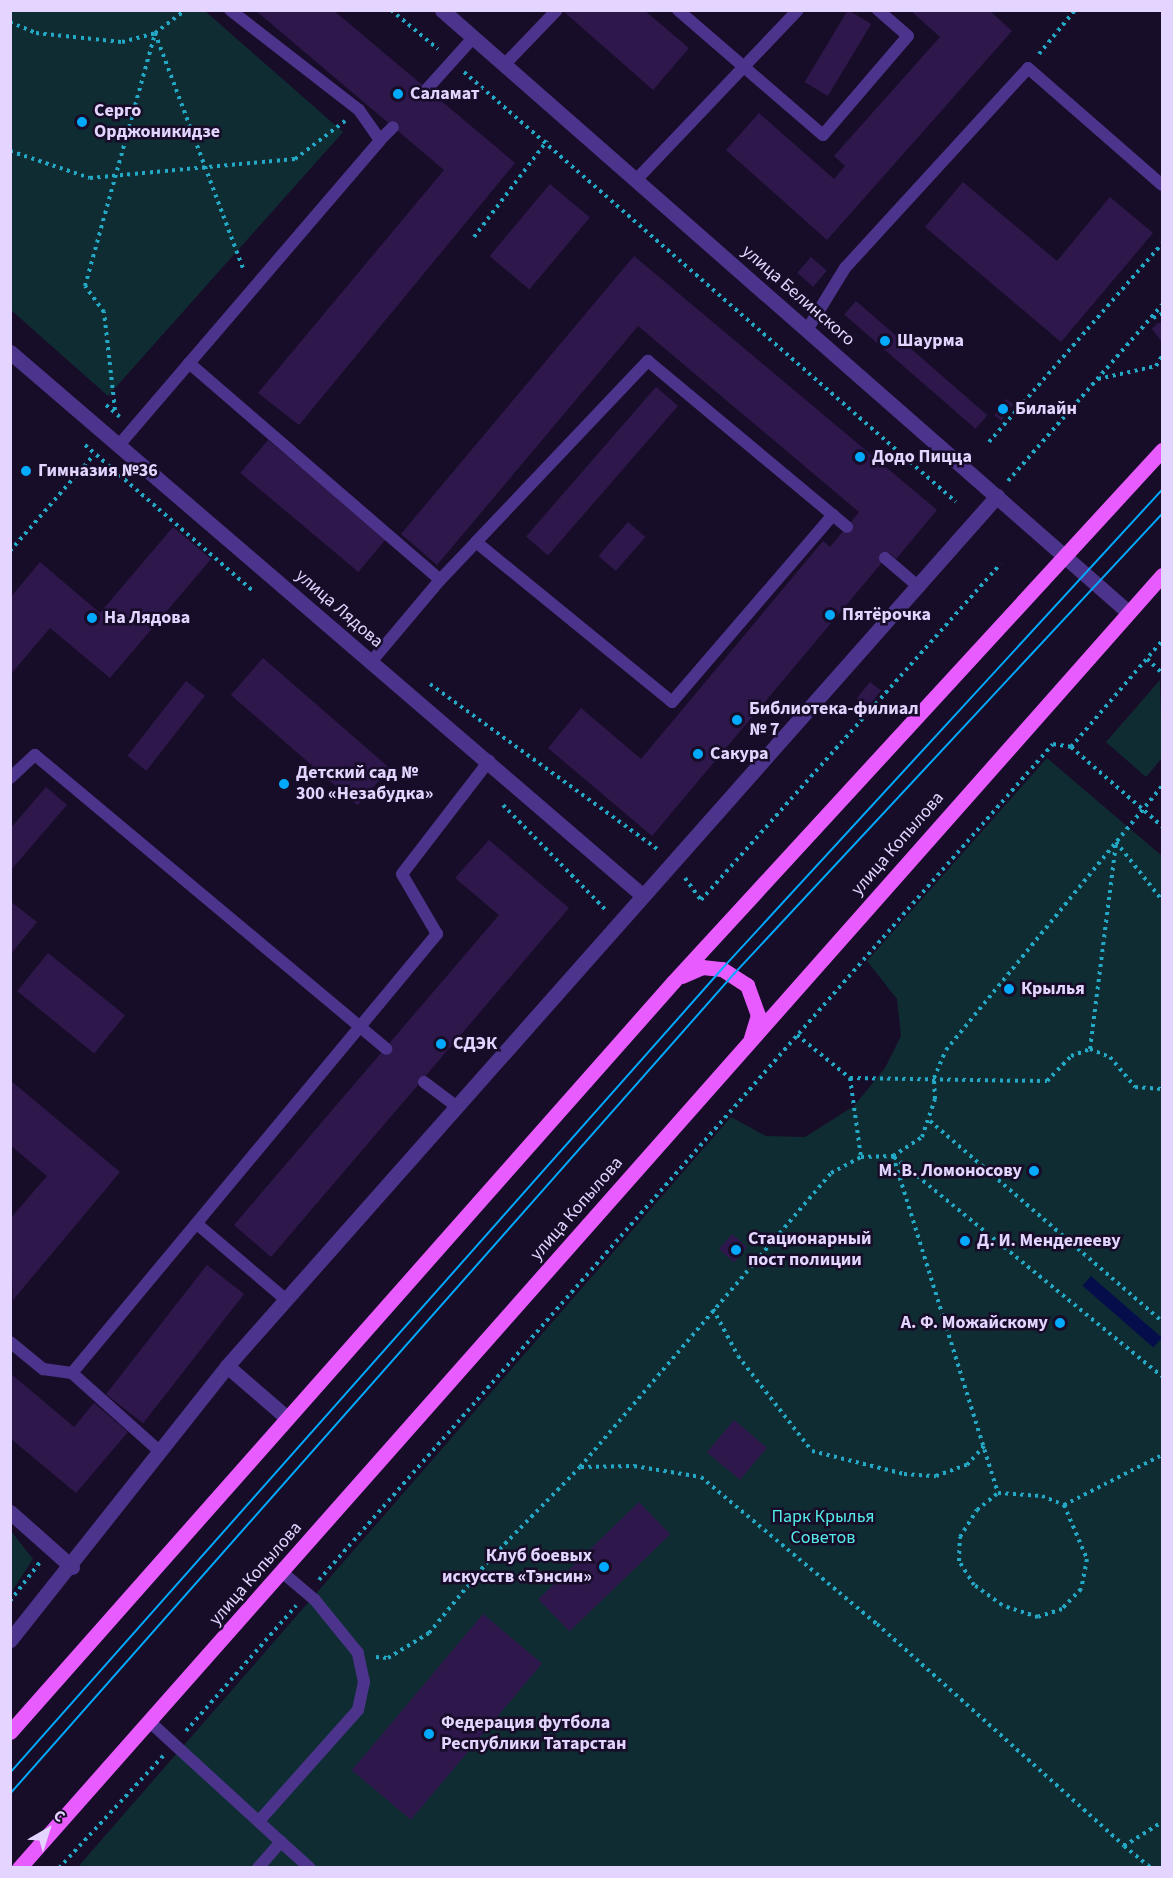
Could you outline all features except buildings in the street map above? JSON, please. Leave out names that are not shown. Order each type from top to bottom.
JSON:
[{"type":"main road","points":[[10,1732],[285,1416],[673,982],[1062,555],[1162,450]]},
{"type":"main road","name":"улица Копылова","points":[[19,1868],[151,1723],[1162,574]]},
{"type":"main road","points":[[673,982],[702,967],[722,969],[747,985],[758,1015],[747,1046]]},
{"type":"street","name":"улица Белинского","points":[[442,10],[1128,612]]},
{"type":"street","name":"улица Лядова","points":[[10,352],[489,761],[642,895]]},
{"type":"street","points":[[10,1640],[72,1568],[157,1449],[227,1366],[673,860],[919,587],[997,496]]},
{"type":"street","points":[[227,1366],[285,1416]]},
{"type":"street","points":[[10,1512],[72,1568]]},
{"type":"lane","points":[[230,10],[359,110],[381,140]]},
{"type":"lane","points":[[504,65],[557,10]]},
{"type":"lane","points":[[678,10],[823,135],[908,36],[878,10]]},
{"type":"lane","points":[[636,180],[747,68],[798,10]]},
{"type":"lane","points":[[427,89],[473,38]]},
{"type":"lane","points":[[807,330],[845,268],[1028,68],[1162,185]]},
{"type":"lane","points":[[119,446],[393,127]]},
{"type":"lane","points":[[371,662],[440,580],[648,361],[847,527]]},
{"type":"lane","points":[[189,363],[440,580]]},
{"type":"lane","points":[[476,542],[672,702],[833,515]]},
{"type":"lane","points":[[885,558],[919,587]]},
{"type":"lane","points":[[10,778],[35,755],[386,1049]]},
{"type":"lane","points":[[72,1373],[362,1030],[437,934],[402,874],[489,761]]},
{"type":"lane","points":[[424,1082],[456,1106]]},
{"type":"lane","points":[[197,1224],[285,1299]]},
{"type":"lane","points":[[10,1342],[43,1369],[72,1373],[157,1449]]},
{"type":"lane","points":[[259,1821],[358,1710],[364,1682],[358,1653],[306,1593],[283,1573]]},
{"type":"lane","points":[[151,1723],[310,1868]]},
{"type":"lane","points":[[258,1868],[281,1842]]},
{"type":"path","points":[[10,22],[36,33],[122,42],[155,33],[184,10]]},
{"type":"path","points":[[391,10],[547,141],[956,502]]},
{"type":"path","points":[[1028,68],[1075,10]]},
{"type":"path","points":[[155,33],[207,165],[248,295]]},
{"type":"path","points":[[114,410],[104,312],[85,286],[155,33]]},
{"type":"path","points":[[10,151],[90,178],[207,165],[295,159],[359,110]]},
{"type":"path","points":[[474,237],[547,141]]},
{"type":"path","points":[[989,442],[1162,244]]},
{"type":"path","points":[[997,496],[1162,305]]},
{"type":"path","points":[[1150,320],[1162,314]]},
{"type":"path","points":[[1097,379],[1156,366],[1162,356]]},
{"type":"path","points":[[96,399],[114,410],[131,431]]},
{"type":"path","points":[[10,551],[93,456]]},
{"type":"path","points":[[421,677],[673,860],[701,900],[1000,564]]},
{"type":"path","points":[[1071,747],[1162,641]]},
{"type":"path","points":[[1147,659],[1162,673]]},
{"type":"path","points":[[59,1868],[174,1744],[1053,744],[1071,747],[1162,826]]},
{"type":"path","points":[[358,1653],[388,1658],[429,1633],[489,1560],[580,1467],[831,1173],[861,1157],[893,1156],[910,1149],[930,1121],[934,1078],[946,1050],[1162,788]]},
{"type":"path","points":[[1116,842],[1162,900]]},
{"type":"path","points":[[1090,1049],[1116,842]]},
{"type":"path","points":[[797,1035],[850,1078],[1047,1082],[1071,1056],[1090,1049],[1110,1057],[1135,1087],[1162,1089]]},
{"type":"path","points":[[850,1078],[861,1157]]},
{"type":"path","points":[[930,1121],[1162,1321]]},
{"type":"path","points":[[893,1156],[1162,1376]]},
{"type":"path","points":[[893,1156],[985,1445],[998,1493]]},
{"type":"path","points":[[713,1309],[738,1356],[812,1451],[904,1474],[936,1476],[967,1466],[985,1445]]},
{"type":"path","points":[[1064,1505],[1162,1455]]},
{"type":"path","points":[[580,1467],[634,1466],[702,1477],[877,1624],[1151,1868]]},
{"type":"path","points":[[998,1493],[1042,1496],[1064,1505],[1087,1559],[1081,1589],[1062,1609],[1038,1617],[1002,1605],[974,1585],[959,1561],[960,1537],[977,1510],[998,1493]]},
{"type":"path","points":[[1124,1846],[1162,1822]]},
{"type":"green space","points":[[11,10],[205,11],[343,132],[108,396],[11,310]]},
{"type":"green space","points":[[1160,680],[1162,758],[1146,777],[1106,742]]},
{"type":"green space","name":"Парк Крылья Советов","points":[[1047,758],[1162,856],[1162,1867],[77,1868],[731,1117],[766,1136],[805,1137],[854,1106],[885,1068],[901,1036],[897,999],[867,961]]},
{"type":"green space","points":[[11,1531],[33,1559],[11,1593]]},
{"type":"shaded area","points":[[1091,1276],[1162,1338],[1153,1347],[1082,1286]]},
{"type":"tram line","points":[[10,1773],[722,969],[1162,490]]},
{"type":"tram line","points":[[10,1794],[734,974],[1162,514]]},
{"type":"place","name":"Саламат","points":[[398,94]]},
{"type":"place","name":"Серго Орджоникидзе","points":[[82,122]]},
{"type":"place","name":"Шаурма","points":[[885,341]]},
{"type":"place","name":"Билайн","points":[[1003,409]]},
{"type":"place","name":"Додо Пицца","points":[[860,457]]},
{"type":"place","name":"Гимназия №36","points":[[26,471]]},
{"type":"place","name":"Пятёрочка","points":[[830,615]]},
{"type":"place","name":"На Лядова","points":[[92,618]]},
{"type":"place","name":"Библиотека-филиал № 7","points":[[737,720]]},
{"type":"place","name":"Сакура","points":[[698,754]]},
{"type":"place","name":"Детский сад № 300 «Незабудка»","points":[[284,784]]},
{"type":"place","name":"Крылья","points":[[1009,989]]},
{"type":"place","name":"СДЭК","points":[[441,1044]]},
{"type":"place","name":"М. В. Ломоносову","points":[[1034,1171]]},
{"type":"place","name":"Д. И. Менделееву","points":[[965,1241]]},
{"type":"place","name":"Стационарный пост полиции","points":[[736,1250]]},
{"type":"place","name":"А. Ф. Можайскому","points":[[1060,1323]]},
{"type":"place","name":"Клуб боевых искусств «Тэнсин»","points":[[604,1567]]},
{"type":"place","name":"Федерация футбола Республики Татарстан","points":[[429,1734]]}]
